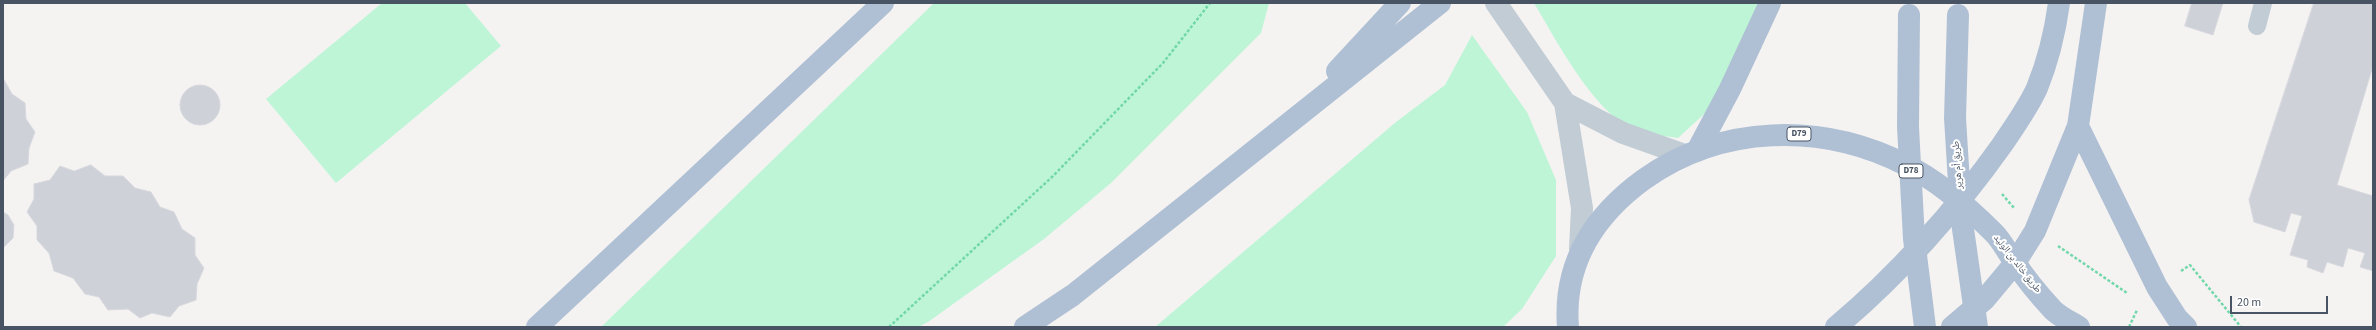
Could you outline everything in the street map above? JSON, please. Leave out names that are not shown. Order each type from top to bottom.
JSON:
[{"type":"main road","points":[[537,327],[883,3]]},
{"type":"main road","points":[[1294,118],[1400,3]]},
{"type":"main road","points":[[1691,153],[1730,90],[1770,3]]},
{"type":"main road","points":[[1836,327],[1903,263],[1982,173],[2014,128],[2036,89],[2049,54],[2060,3]]},
{"type":"main road","points":[[1952,327],[1985,299],[2014,263],[2035,231],[2078,126],[2096,3]]},
{"type":"main road","points":[[1025,327],[1073,295],[1433,9]]},
{"type":"main road","name":"D78","points":[[1909,9],[1908,135],[1914,239],[1925,327]]},
{"type":"main road","name":"طريق أم هرير","points":[[1959,9],[1955,118],[1962,215],[1977,327]]},
{"type":"main road","points":[[2078,126],[2158,287],[2177,318],[2186,327]]},
{"type":"main road","name":"طريق خالد بن الوليد","points":[[1563,322],[1568,288],[1580,249],[1608,211],[1630,190],[1656,171],[1691,153],[1722,142],[1760,136],[1798,134],[1835,139],[1873,149],[1908,165],[1959,200],[1995,235],[2055,319],[2079,327]]},
{"type":"street","points":[[1496,3],[1565,103],[1582,208],[1580,249]]},
{"type":"street","points":[[1565,103],[1623,133],[1691,153]]},
{"type":"lane","points":[[2256,26],[2264,3]]},
{"type":"path","points":[[889,327],[1052,177],[1163,63],[1210,3]]},
{"type":"green space","points":[[382,3],[465,3],[501,46],[336,183],[266,99]]},
{"type":"green space","points":[[934,3],[1269,3],[1261,33],[1111,183],[1044,239],[928,322],[918,327],[601,327]]},
{"type":"green space","points":[[1534,3],[1766,3],[1713,106],[1678,138],[1644,134],[1627,126],[1611,114],[1580,78]]},
{"type":"green space","points":[[1472,35],[1527,112],[1556,180],[1556,256],[1522,309],[1503,327],[1155,327],[1396,122],[1445,85]]},
{"type":"building","points":[[2192,3],[2223,3],[2213,35],[2185,26]]},
{"type":"building","points":[[2314,3],[2373,3],[2373,66],[2337,185],[2373,196],[2373,271],[2360,267],[2365,253],[2348,248],[2343,267],[2327,262],[2323,273],[2307,267],[2308,260],[2290,255],[2302,216],[2291,213],[2285,232],[2254,222],[2249,200]]},
{"type":"building","points":[[3,78],[12,94],[25,103],[26,119],[35,132],[29,148],[28,164],[11,171],[3,181]]},
{"type":"building","points":[[204,85],[211,88],[217,94],[220,105],[219,113],[211,122],[204,125],[196,125],[189,122],[181,113],[180,101],[183,94],[192,86]]},
{"type":"building","points":[[91,165],[105,176],[123,176],[135,188],[151,192],[160,207],[174,212],[182,229],[195,238],[195,255],[204,268],[197,284],[196,300],[179,306],[170,317],[152,313],[140,318],[128,309],[108,310],[99,297],[85,294],[73,278],[54,271],[49,253],[37,240],[37,226],[27,212],[34,199],[34,184],[50,180],[60,166],[74,171]]},
{"type":"building","points":[[3,212],[8,215],[14,225],[13,238],[3,248]]}]
